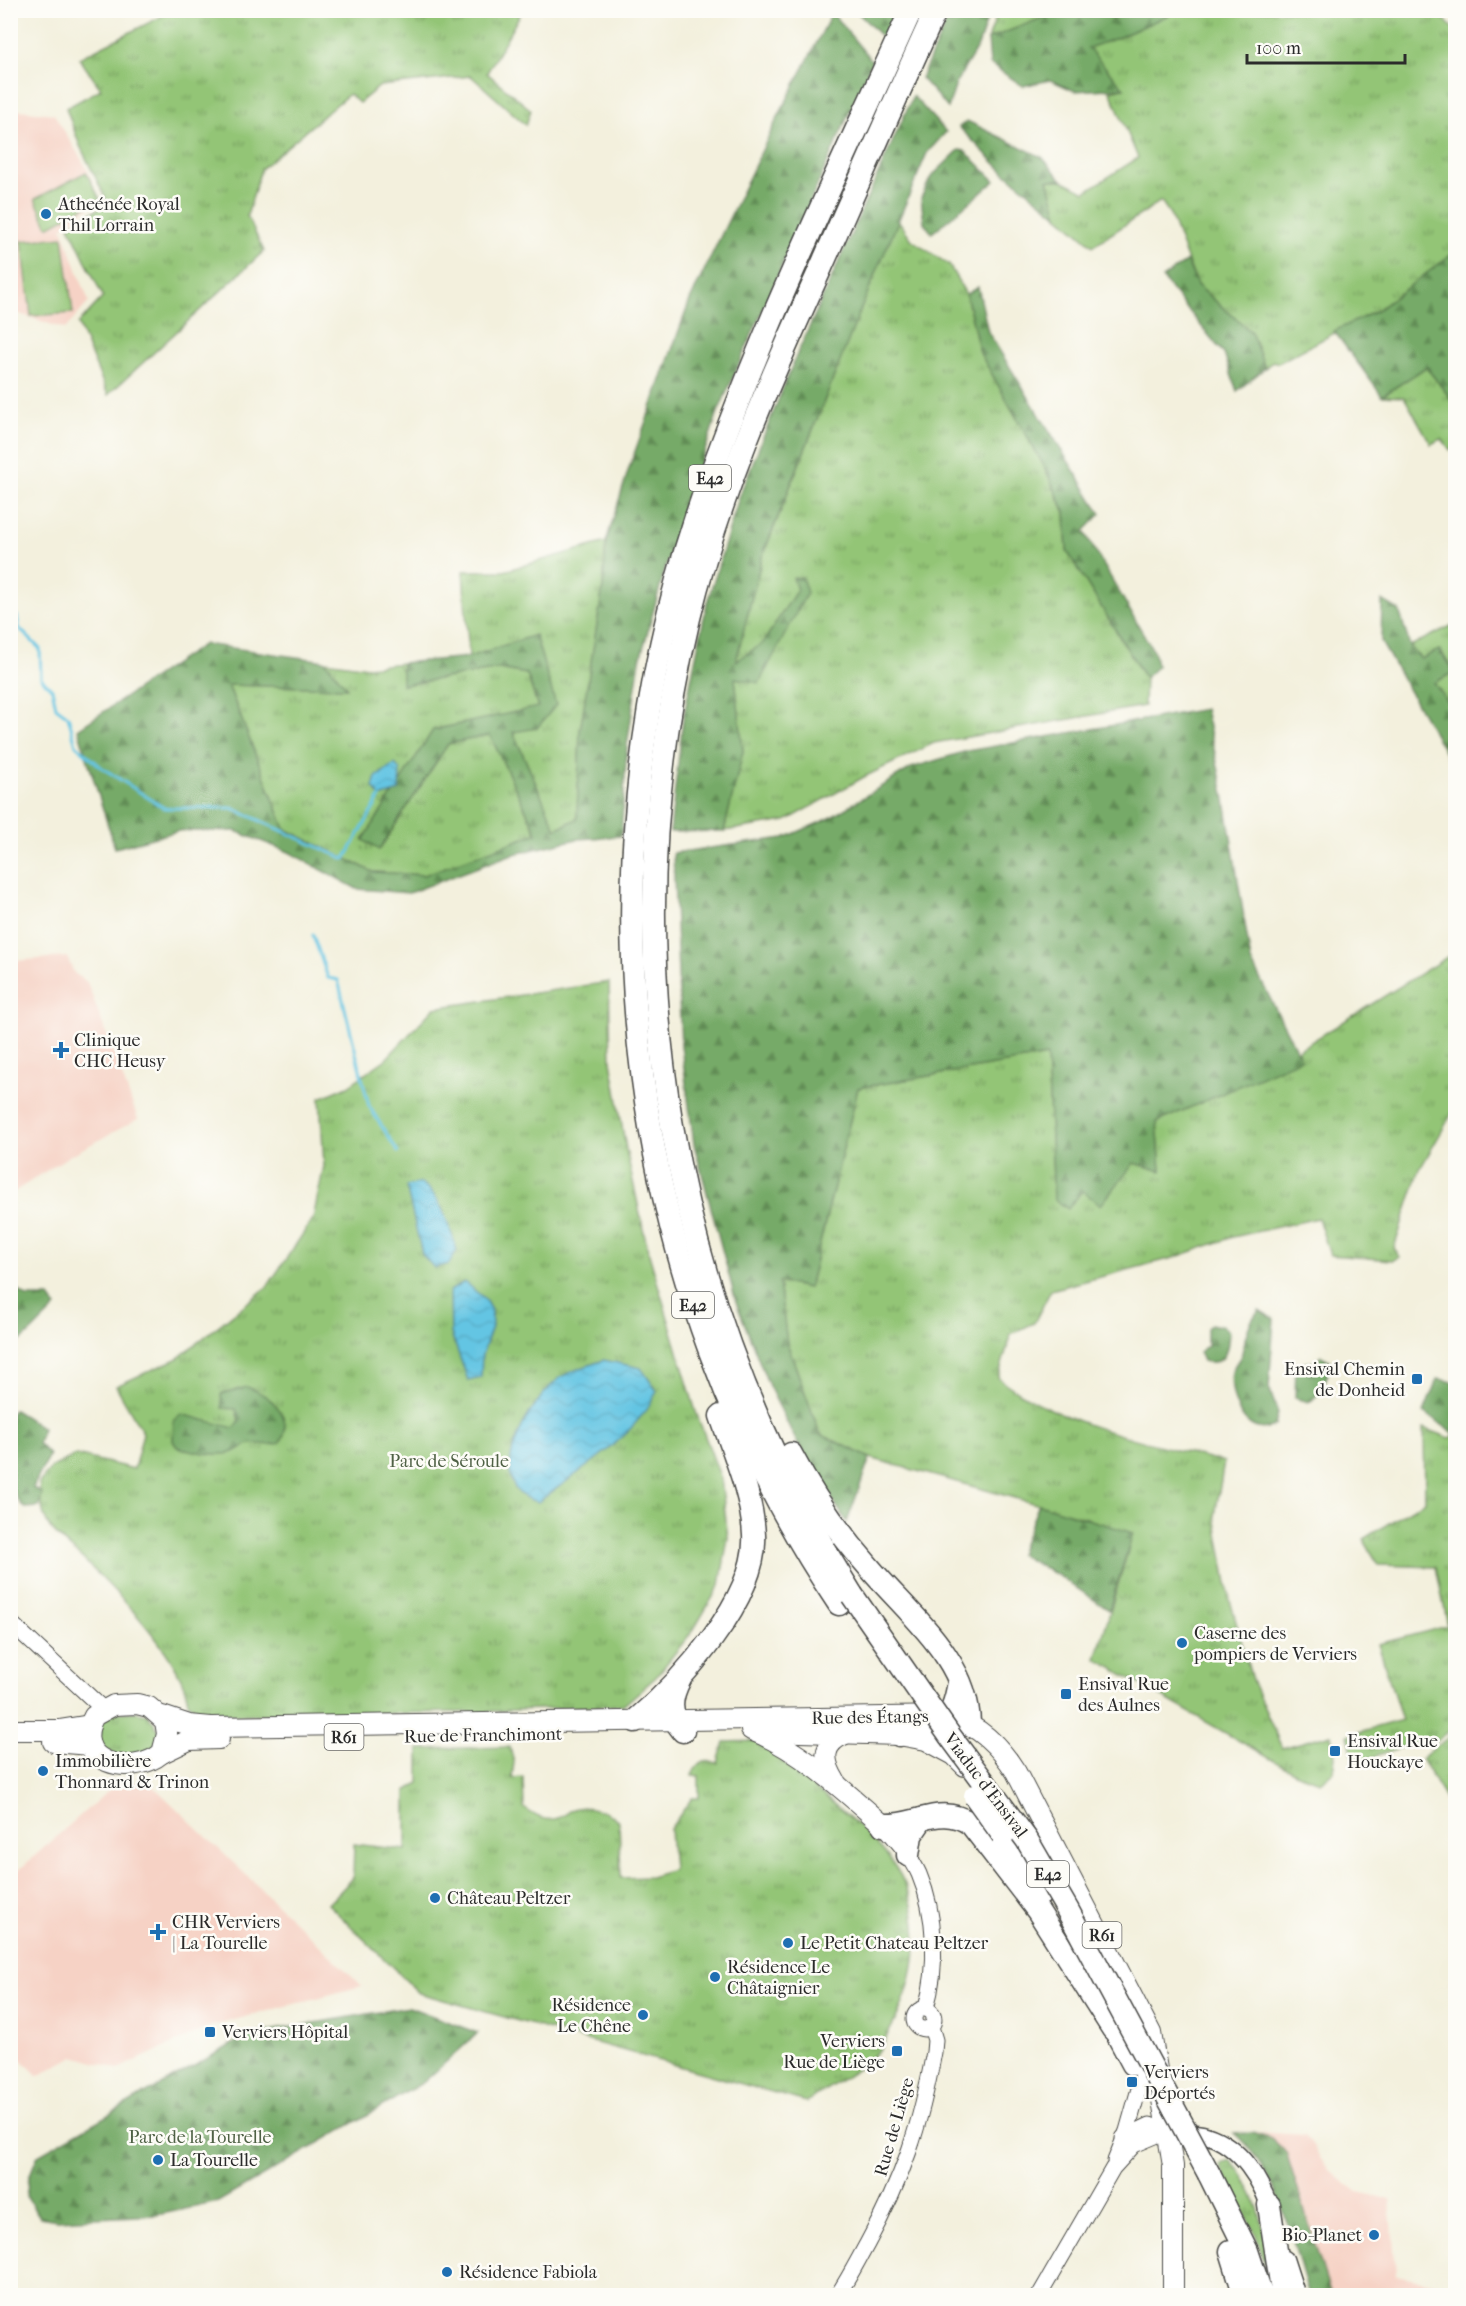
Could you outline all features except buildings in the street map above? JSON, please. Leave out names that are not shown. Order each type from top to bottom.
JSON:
[{"type":"highway","name":"E42","points":[[846,1600],[806,1554],[769,1491],[716,1370],[692,1300],[670,1225],[651,1141],[639,1051],[633,977],[632,890],[643,746],[669,612],[695,520],[726,432],[763,343],[911,10]]},
{"type":"highway","name":"E42","points":[[846,1600],[768,1439],[731,1347],[697,1242],[678,1161],[661,1048],[655,990],[655,853],[672,702],[690,616],[716,527],[747,439],[782,352],[936,10]]},
{"type":"highway","points":[[655,853],[670,1027],[685,1137],[711,1249],[746,1353],[774,1421],[805,1480],[834,1523],[868,1566],[950,1660],[960,1681],[959,1720],[938,1728],[918,1727],[899,1735]]},
{"type":"highway","points":[[633,977],[628,1035],[645,1161],[672,1270],[747,1494],[754,1534],[753,1562],[745,1585],[733,1608],[683,1672],[635,1721]]},
{"type":"highway","name":"Viaduc d’Ensival","points":[[846,1600],[1039,1891],[1113,2028]]},
{"type":"highway","name":"Viaduc d’Ensival","points":[[846,1600],[1027,1840],[1073,1919],[1203,2178]]},
{"type":"highway","points":[[679,1726],[671,1702],[683,1672]]},
{"type":"highway","points":[[883,1825],[900,1826],[942,1814],[965,1820],[979,1832],[1038,1911],[1113,2028]]},
{"type":"highway","points":[[908,1855],[911,1835],[922,1819]]},
{"type":"highway","name":"E42","points":[[1113,2028],[1247,2251],[1262,2295]]},
{"type":"highway","name":"E42","points":[[1203,2178],[1233,2256],[1245,2295]]},
{"type":"highway","points":[[1269,2205],[1282,2295]]},
{"type":"main road","name":"R61","points":[[103,1709],[137,1704],[149,1707],[162,1716]]},
{"type":"main road","points":[[10,1743],[53,1742],[90,1745],[90,1725],[94,1716],[103,1709]]},
{"type":"main road","points":[[162,1716],[167,1734],[162,1753]]},
{"type":"main road","name":"Rue de Franchimont","points":[[162,1716],[189,1725],[211,1727],[635,1721],[679,1726],[808,1733]]},
{"type":"main road","points":[[816,1769],[806,1751],[808,1733],[811,1726],[828,1718]]},
{"type":"main road","name":"Rue de Franchimont","points":[[162,1753],[195,1739],[679,1726],[793,1719]]},
{"type":"main road","name":"Rue des Étangs","points":[[793,1719],[959,1720]]},
{"type":"main road","name":"R61","points":[[959,1720],[996,1746],[1016,1772],[1138,2005],[1153,2043],[1172,2162],[1173,2295]]},
{"type":"main road","points":[[10,1730],[59,1730],[90,1725]]},
{"type":"main road","points":[[751,1730],[776,1740],[840,1788],[883,1825]]},
{"type":"main road","name":"Rue des Étangs","points":[[808,1733],[899,1735]]},
{"type":"main road","points":[[840,1788],[826,1766],[825,1755],[831,1743],[844,1734]]},
{"type":"main road","name":"R61","points":[[899,1735],[939,1745],[954,1755],[987,1793],[1034,1858],[1100,1975],[1146,2064],[1167,2131]]},
{"type":"main road","name":"R61","points":[[90,1745],[94,1753],[112,1763],[143,1764],[162,1753]]},
{"type":"main road","points":[[1167,2131],[1203,2134],[1229,2146],[1255,2175],[1269,2205],[1297,2295]]},
{"type":"street","points":[[10,1622],[103,1709]]},
{"type":"street","points":[[883,1825],[908,1855]]},
{"type":"street","name":"Rue de Liège","points":[[837,2295],[856,2270],[892,2198],[911,2151],[934,2052],[935,2040],[931,2027],[919,2028],[915,2024],[914,2014],[926,2008],[931,1991],[933,1941],[925,1891],[908,1855]]},
{"type":"street","points":[[1113,2168],[1146,2064]]},
{"type":"street","points":[[1123,2138],[1150,2125],[1167,2131]]},
{"type":"street","points":[[1039,2295],[1113,2168],[1127,2151],[1167,2131]]},
{"type":"street","points":[[1141,2142],[1159,2146],[1172,2162]]},
{"type":"shaded area","name":"Atheénée Royal Thil Lorrain","points":[[11,109],[54,114],[86,167],[100,199],[62,228],[89,302],[65,329],[11,311]]},
{"type":"shaded area","name":"Clinique CHC Heusy","points":[[67,957],[74,973],[87,982],[138,1119],[69,1156],[11,1194],[11,961]]},
{"type":"shaded area","name":"CHR Verviers | La Tourelle","points":[[118,1782],[151,1784],[362,1986],[212,2026],[118,2069],[74,2056],[38,2076],[22,2060],[11,2066],[11,1877]]},
{"type":"shaded area","points":[[1253,2132],[1305,2135],[1329,2170],[1343,2181],[1358,2192],[1390,2199],[1396,2275],[1455,2287],[1455,2295],[1331,2295],[1286,2152]]},
{"type":"green space","points":[[952,10],[990,11],[978,46],[957,81],[948,108],[921,78]]},
{"type":"green space","points":[[1063,10],[1177,11],[1122,36],[1088,48],[1124,88],[1075,91],[1050,80],[1023,86],[990,64],[988,39]]},
{"type":"green space","points":[[172,11],[522,11],[487,73],[531,110],[526,125],[471,76],[380,86],[359,103],[349,94],[261,169],[247,216],[264,251],[108,395],[78,324],[103,297],[69,226],[108,203],[80,146],[66,108],[101,89],[79,58]]},
{"type":"green space","points":[[856,11],[896,11],[884,39]]},
{"type":"green space","points":[[998,11],[1063,11],[988,39]]},
{"type":"green space","points":[[1177,11],[1437,11],[1455,31],[1455,252],[1376,311],[1278,363],[1273,361],[1265,368],[1251,332],[1197,285],[1170,214],[1161,201],[1093,246],[1058,216],[1048,180],[1062,180],[1085,192],[1138,158],[1110,91],[1123,88],[1088,48],[1122,36]]},
{"type":"green space","points":[[832,13],[872,61],[718,412],[666,565],[640,660],[627,746],[621,836],[577,839],[510,855],[409,893],[357,889],[289,852],[235,831],[178,831],[115,848],[78,729],[204,644],[325,661],[347,688],[228,685],[285,829],[373,872],[424,875],[537,833],[490,735],[448,744],[379,850],[363,840],[433,730],[538,707],[527,674],[499,669],[402,685],[402,663],[469,657],[535,635],[556,705],[537,728],[513,732],[556,829],[577,819],[580,731],[603,587],[606,542],[629,468],[690,300],[778,117]]},
{"type":"green space","points":[[913,96],[946,132],[927,153],[860,311],[762,557],[736,661],[763,643],[797,590],[793,578],[802,577],[807,593],[759,683],[735,678],[743,751],[724,831],[670,832],[683,719],[707,603],[740,494],[794,361]]},
{"type":"green space","points":[[967,121],[1042,157],[1062,180],[1048,180],[1058,216],[1005,173],[959,127]]},
{"type":"green space","points":[[959,150],[965,151],[995,181],[932,233],[924,223],[921,198],[931,177]]},
{"type":"green space","points":[[86,172],[100,199],[48,227],[35,199]]},
{"type":"green space","points":[[898,220],[912,240],[949,265],[966,294],[980,353],[1044,466],[1065,513],[1067,551],[1145,678],[1144,706],[934,743],[864,777],[786,821],[724,831],[743,751],[735,678],[759,682],[797,590],[763,643],[735,662],[762,558]]},
{"type":"green space","points":[[63,237],[73,313],[31,316],[22,241]]},
{"type":"green space","points":[[1455,252],[1455,404],[1426,367],[1382,396],[1334,331],[1376,311]]},
{"type":"green space","points":[[1187,261],[1197,285],[1251,332],[1265,368],[1237,391],[1224,354],[1162,278]]},
{"type":"green space","points":[[978,287],[988,332],[1101,514],[1084,531],[1155,654],[1157,667],[1145,678],[1067,551],[1065,512],[1044,466],[980,353],[966,294]]},
{"type":"green space","points":[[1426,367],[1455,404],[1455,448],[1451,451],[1442,439],[1431,444],[1404,397],[1382,396]]},
{"type":"green space","points":[[606,542],[603,587],[580,731],[577,819],[556,829],[513,732],[556,705],[535,635],[469,657],[463,571],[504,571]]},
{"type":"green space","points":[[1382,600],[1399,610],[1410,646],[1421,659],[1439,650],[1454,672],[1434,683],[1455,712],[1455,770],[1381,642]]},
{"type":"green space","points":[[1455,624],[1455,712],[1434,683],[1454,672],[1440,650],[1421,660],[1410,646]]},
{"type":"green space","points":[[325,661],[368,667],[402,663],[403,685],[499,669],[527,674],[538,708],[433,730],[379,850],[448,744],[490,735],[537,834],[424,875],[373,872],[285,829],[228,685],[346,688]]},
{"type":"green space","points":[[1205,709],[1224,794],[1251,961],[1301,1059],[1157,1122],[1161,1171],[1134,1163],[1101,1205],[1082,1191],[1068,1209],[1054,1199],[1047,1056],[858,1088],[809,1288],[779,1282],[787,1343],[820,1434],[870,1458],[847,1522],[804,1457],[769,1386],[736,1302],[694,1144],[681,1046],[673,853],[784,838],[830,818],[911,768],[967,751]]},
{"type":"green space","points":[[1455,952],[1455,1108],[1420,1169],[1394,1248],[1400,1257],[1393,1260],[1330,1255],[1318,1218],[1233,1237],[1173,1258],[1051,1290],[1034,1323],[1011,1334],[998,1378],[1049,1409],[1077,1420],[1136,1439],[1224,1462],[1215,1516],[1230,1600],[1252,1680],[1282,1748],[1331,1734],[1335,1756],[1333,1772],[1320,1782],[1297,1774],[1096,1659],[1130,1544],[1087,1518],[870,1458],[820,1434],[787,1343],[779,1282],[809,1288],[858,1088],[1047,1056],[1054,1198],[1081,1191],[1134,1163],[1161,1170],[1157,1122],[1300,1059],[1298,1050]]},
{"type":"green space","name":"Parc de Séroule","points":[[609,982],[611,1061],[626,1149],[648,1251],[696,1412],[721,1479],[728,1538],[720,1585],[694,1629],[656,1677],[624,1705],[476,1712],[206,1715],[188,1703],[184,1685],[174,1666],[146,1626],[83,1559],[50,1528],[42,1508],[39,1483],[52,1467],[76,1455],[134,1469],[143,1433],[116,1386],[178,1358],[267,1287],[313,1219],[324,1166],[320,1098],[348,1086],[386,1059],[434,1008]]},
{"type":"green space","points":[[10,1284],[27,1297],[49,1297],[56,1307],[28,1335],[11,1348]]},
{"type":"green space","points":[[1259,1310],[1274,1319],[1269,1388],[1278,1413],[1275,1425],[1264,1429],[1247,1422],[1241,1414],[1231,1383],[1233,1370],[1242,1353],[1248,1330]]},
{"type":"green space","points":[[1211,1324],[1224,1327],[1229,1332],[1224,1356],[1217,1362],[1203,1361],[1199,1352],[1207,1346],[1207,1328]]},
{"type":"green space","points":[[1321,1356],[1331,1361],[1321,1389],[1309,1402],[1295,1398],[1296,1363],[1316,1362]]},
{"type":"green space","points":[[1437,1379],[1455,1382],[1455,1434],[1424,1412]]},
{"type":"green space","points":[[247,1387],[272,1401],[283,1416],[284,1433],[280,1443],[249,1444],[227,1454],[206,1453],[177,1447],[173,1441],[174,1420],[181,1414],[234,1428],[239,1422],[236,1409],[222,1408],[221,1394]]},
{"type":"green space","points":[[14,1410],[43,1428],[38,1443],[49,1455],[33,1488],[42,1493],[39,1507],[25,1508],[17,1499],[13,1489],[9,1450],[11,1413]]},
{"type":"green space","points":[[1424,1428],[1450,1438],[1456,1434],[1455,1726],[1430,1746],[1425,1739],[1355,1763],[1348,1735],[1402,1720],[1378,1644],[1448,1626],[1436,1567],[1379,1565],[1363,1539],[1425,1501]]},
{"type":"green space","points":[[1039,1504],[1133,1533],[1109,1610],[1059,1576],[1019,1554]]},
{"type":"green space","points":[[112,1713],[148,1714],[160,1732],[152,1753],[124,1759],[98,1747],[97,1724]]},
{"type":"green space","points":[[1455,1732],[1455,1815],[1421,1759]]},
{"type":"green space","points":[[761,1741],[859,1826],[889,1858],[902,1879],[911,1901],[915,1924],[915,1948],[906,1994],[882,2046],[854,2071],[806,2102],[419,1993],[328,1904],[353,1878],[354,1844],[406,1850],[406,1791],[419,1783],[419,1749],[510,1747],[514,1762],[512,1778],[523,1777],[524,1808],[538,1817],[552,1819],[582,1807],[602,1811],[619,1821],[621,1878],[650,1877],[673,1870],[670,1829],[692,1798],[699,1798],[699,1776],[692,1775],[694,1771],[702,1763],[709,1761],[718,1763],[724,1742]]},
{"type":"green space","name":"Parc de la Tourelle","points":[[409,2007],[478,2033],[424,2082],[218,2202],[157,2215],[57,2220],[40,2217],[26,2196],[29,2177],[38,2155],[250,2034]]},
{"type":"green space","points":[[1253,2132],[1271,2138],[1286,2152],[1331,2295],[1309,2295],[1290,2230],[1274,2188],[1250,2150],[1234,2133]]},
{"type":"green space","points":[[1230,2160],[1250,2189],[1257,2205],[1266,2239],[1275,2291],[1255,2233],[1220,2165]]},
{"type":"water","points":[[395,764],[400,770],[399,791],[380,797],[373,787],[376,777]]},
{"type":"water","points":[[421,1183],[428,1188],[439,1203],[457,1250],[449,1264],[434,1268],[422,1254],[406,1186]]},
{"type":"water","points":[[464,1282],[484,1298],[491,1310],[492,1327],[482,1355],[481,1377],[468,1380],[451,1333],[450,1291]]},
{"type":"water","points":[[604,1360],[641,1368],[657,1391],[647,1408],[620,1439],[604,1453],[538,1502],[520,1494],[512,1480],[510,1463],[515,1443],[524,1423],[536,1404],[561,1377],[576,1369]]},
{"type":"waterway","points":[[10,611],[17,616],[19,628],[40,649],[41,678],[52,689],[56,707],[68,716],[76,745],[101,767],[164,808],[232,808],[345,859],[380,797]]},
{"type":"waterway","points":[[313,935],[328,978],[338,980],[369,1106],[398,1152]]},
{"type":"place","name":"Atheénée Royal Thil Lorrain","points":[[46,214]]},
{"type":"place","name":"Clinique CHC Heusy","points":[[61,1050]]},
{"type":"place","name":"Ensival Chemin de Donheid","points":[[1417,1379]]},
{"type":"place","name":"Caserne des pompiers de Verviers","points":[[1182,1643]]},
{"type":"place","name":"Ensival Rue des Aulnes","points":[[1066,1694]]},
{"type":"place","name":"Ensival Rue Houckaye","points":[[1335,1751]]},
{"type":"place","name":"Immobilière Thonnard & Trinon","points":[[43,1771]]},
{"type":"place","name":"Château Peltzer","points":[[435,1898]]},
{"type":"place","name":"CHR Verviers | La Tourelle","points":[[158,1932]]},
{"type":"place","name":"Le Petit Chateau Peltzer","points":[[788,1943]]},
{"type":"place","name":"Résidence Le Châtaignier","points":[[715,1977]]},
{"type":"place","name":"Résidence Le Chêne","points":[[643,2015]]},
{"type":"place","name":"Verviers Hôpital","points":[[210,2032]]},
{"type":"place","name":"Verviers Rue de Liège","points":[[897,2051]]},
{"type":"place","name":"Verviers Déportés","points":[[1132,2082]]},
{"type":"place","name":"La Tourelle","points":[[158,2160]]},
{"type":"place","name":"Bio-Planet","points":[[1374,2235]]},
{"type":"place","name":"Résidence Fabiola","points":[[447,2272]]}]
